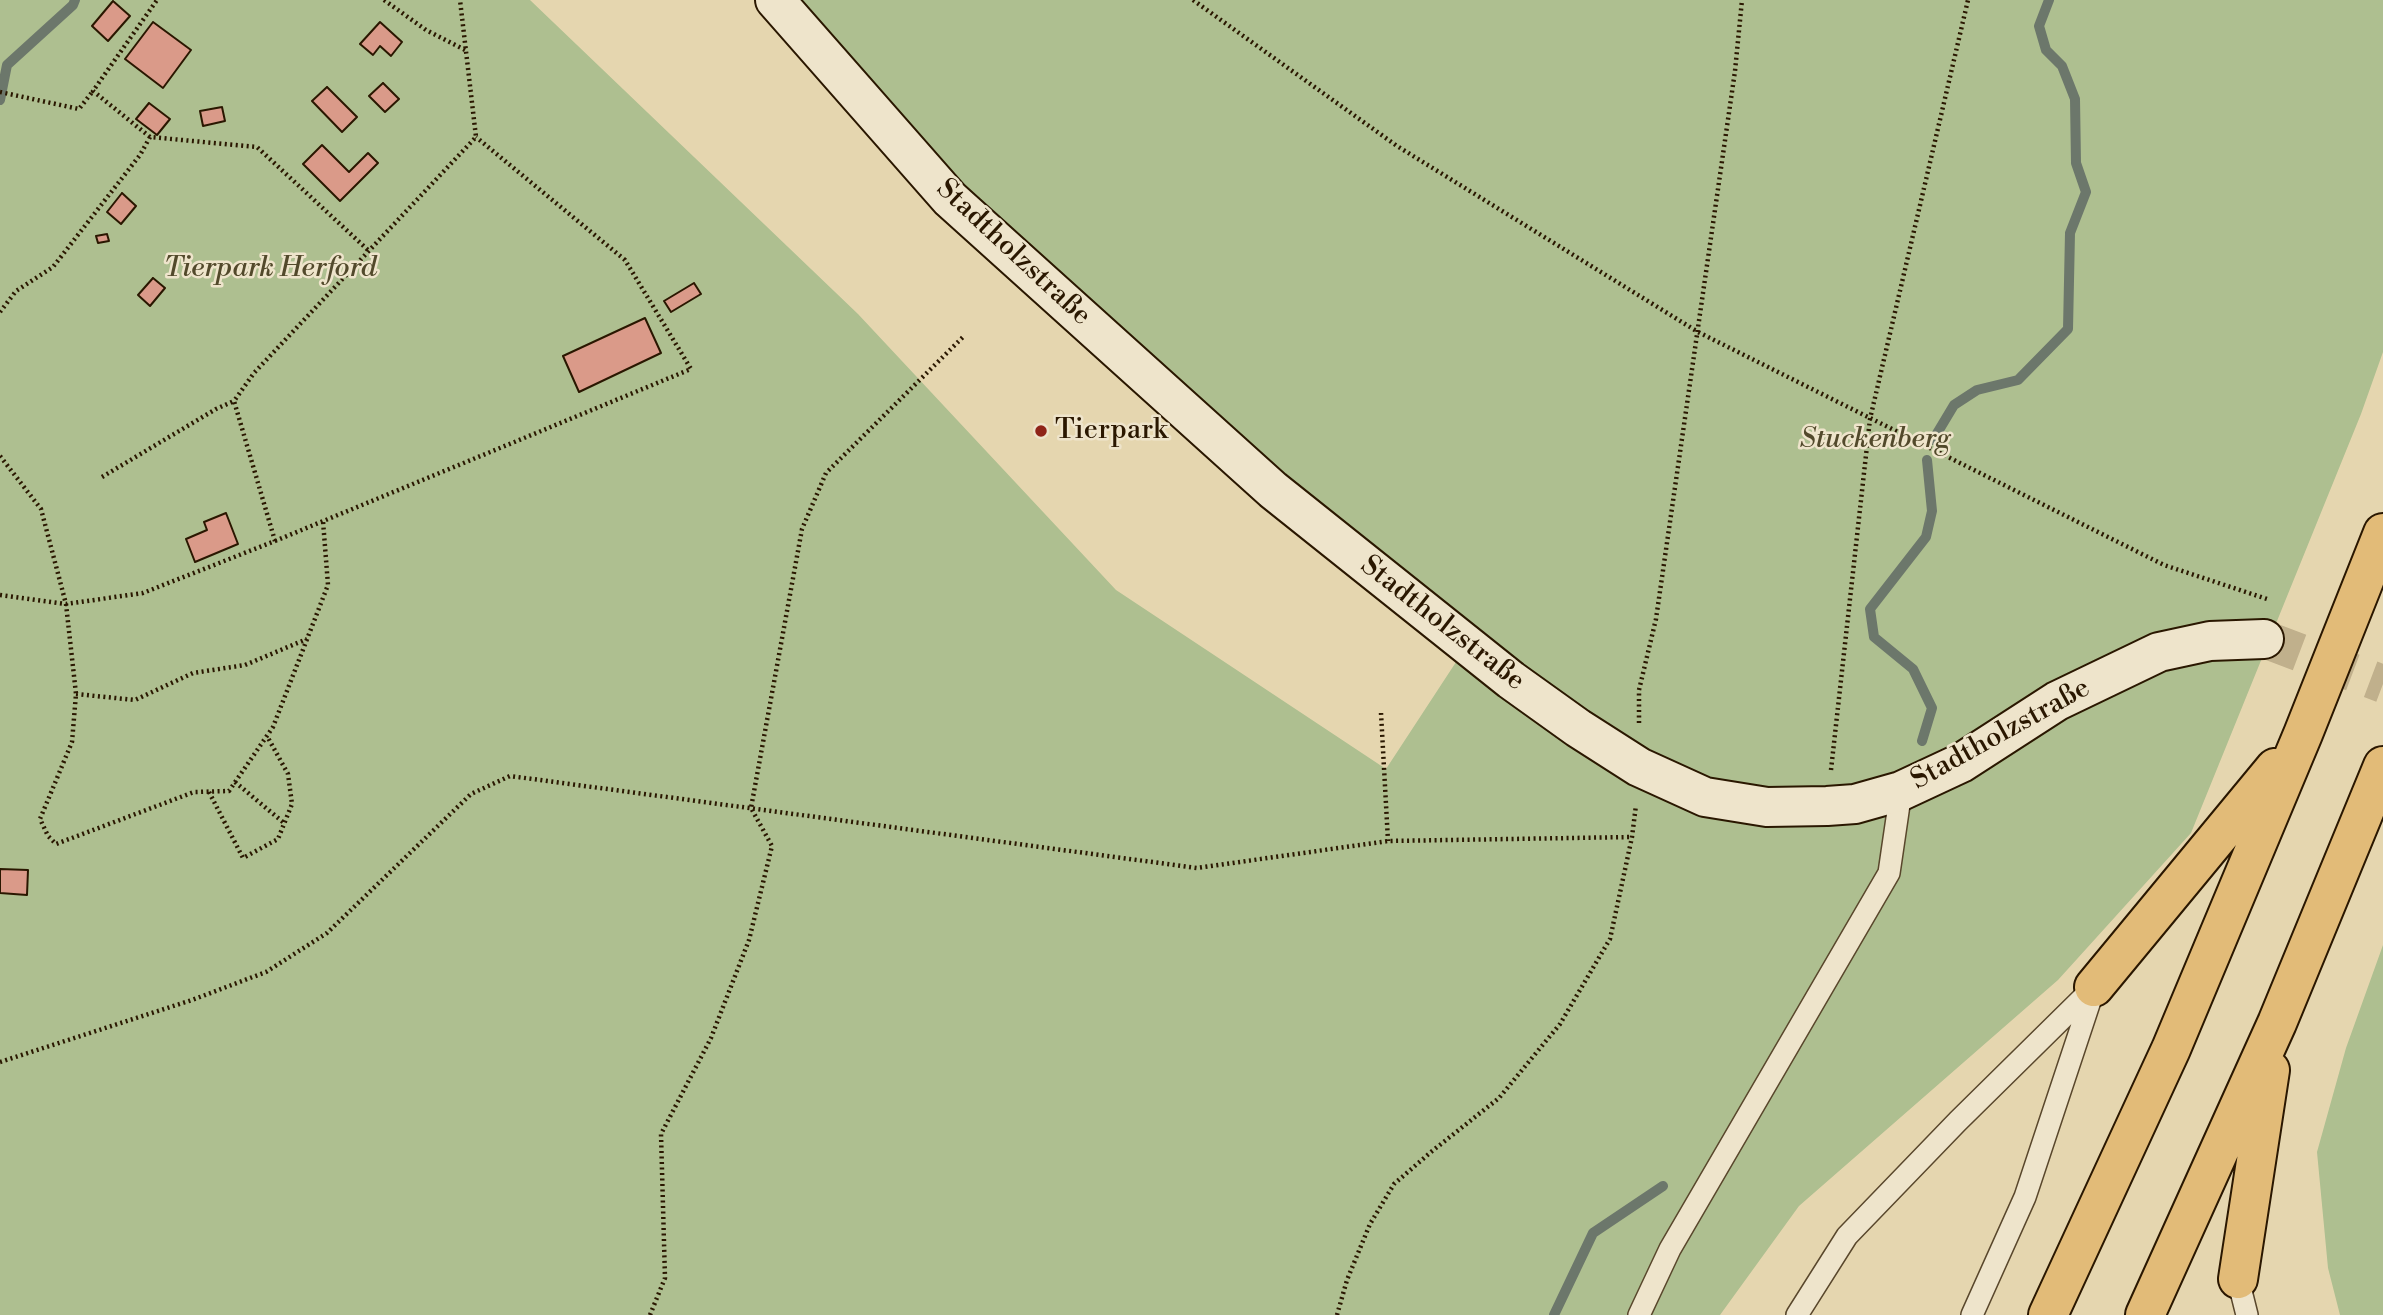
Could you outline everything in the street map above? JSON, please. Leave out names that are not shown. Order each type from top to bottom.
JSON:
[{"type":"highway","points":[[2049,1315],[2171,1049],[2303,734],[2383,533]]},
{"type":"highway","points":[[2094,986],[2303,734]]},
{"type":"highway","points":[[2145,1315],[2277,1023],[2383,765]]},
{"type":"highway","points":[[2238,1279],[2277,1023]]},
{"type":"street","name":"Stadtholzstraße","points":[[775,0],[950,199],[1273,490],[1511,680],[1578,728],[1639,767],[1705,797],[1767,807],[1827,806],[1855,804],[1901,791],[1961,763],[2057,701],[2159,652],[2210,641],[2264,639]]},
{"type":"lane","points":[[1639,1315],[1670,1248],[1889,873],[1901,791]]},
{"type":"lane","points":[[1797,1315],[1847,1236],[2094,986]]},
{"type":"lane","points":[[1972,1315],[2025,1197],[2094,986]]},
{"type":"lane","points":[[2238,1279],[2247,1315]]},
{"type":"path","points":[[0,92],[79,109],[157,0]]},
{"type":"path","points":[[384,0],[426,30],[466,50]]},
{"type":"path","points":[[0,595],[66,604],[143,593],[691,369],[625,260],[476,136],[460,0]]},
{"type":"path","points":[[1193,0],[1397,146],[1698,332],[2164,565],[2278,603]]},
{"type":"path","points":[[1639,767],[1639,690],[1656,619],[1735,71],[1742,0]]},
{"type":"path","points":[[1827,806],[1870,419],[1968,0]]},
{"type":"path","points":[[93,91],[150,136],[257,147],[369,251]]},
{"type":"path","points":[[0,312],[16,291],[52,267],[140,155],[150,136]]},
{"type":"path","points":[[102,477],[234,401],[254,373],[476,136]]},
{"type":"path","points":[[650,1315],[666,1279],[661,1134],[710,1038],[749,940],[772,846],[751,808],[802,529],[826,472],[963,337]]},
{"type":"path","points":[[234,401],[275,541]]},
{"type":"path","points":[[0,456],[41,509],[66,604],[76,694],[72,742],[40,820],[48,836],[56,844],[194,792],[229,791],[273,727],[328,585],[323,521]]},
{"type":"path","points":[[76,694],[135,700],[193,673],[245,665],[307,639]]},
{"type":"path","points":[[1381,713],[1388,841]]},
{"type":"path","points":[[209,792],[243,858],[278,839],[292,804],[288,774],[267,736]]},
{"type":"path","points":[[0,1062],[192,1000],[265,972],[327,933],[471,793],[510,776],[1197,868],[1388,841],[1632,837],[1610,939],[1560,1024],[1499,1098],[1394,1184],[1370,1224],[1347,1280],[1337,1315]]},
{"type":"path","points":[[235,782],[284,823]]},
{"type":"green space","name":"Stuckenberg","points":[[0,0],[530,0],[858,314],[1116,590],[1386,769],[1477,630],[1282,484],[972,200],[795,0],[2383,0],[2383,352],[2361,414],[2191,833],[2058,980],[1799,1206],[1720,1315],[0,1315]]},
{"type":"green space","points":[[2383,945],[2383,1315],[2340,1315],[2328,1268],[2317,1152],[2346,1048]]},
{"type":"building","points":[[113,1],[130,16],[108,41],[92,26]]},
{"type":"building","points":[[153,22],[191,50],[163,88],[125,59]]},
{"type":"building","points":[[380,22],[402,42],[391,56],[380,46],[373,55],[360,44]]},
{"type":"building","points":[[383,83],[399,99],[385,112],[369,96]]},
{"type":"building","points":[[327,87],[357,117],[342,132],[312,101]]},
{"type":"building","points":[[149,103],[170,119],[157,135],[136,119]]},
{"type":"building","points":[[222,107],[225,121],[203,126],[200,111]]},
{"type":"building","points":[[322,145],[349,172],[368,153],[378,163],[340,201],[303,164]]},
{"type":"building","points":[[122,193],[136,206],[121,224],[107,212]]},
{"type":"building","points":[[107,234],[109,241],[98,243],[96,236]]},
{"type":"building","points":[[153,278],[165,288],[150,306],[138,295]]},
{"type":"building","points":[[694,283],[701,294],[671,312],[664,301]]},
{"type":"building","points":[[645,318],[661,353],[579,392],[563,356]]},
{"type":"building","points":[[226,513],[238,544],[195,562],[186,539],[207,530],[204,522]]},
{"type":"building","points":[[0,869],[28,870],[27,895],[0,893]]},
{"type":"waterway","points":[[0,100],[7,65],[73,5],[75,0]]},
{"type":"waterway","points":[[1933,440],[1954,405],[1977,390],[2018,380],[2068,329],[2070,233],[2086,192],[2076,163],[2075,99],[2062,66],[2046,50],[2039,26],[2049,0]]},
{"type":"waterway","points":[[1922,741],[1932,708],[1913,669],[1874,637],[1870,609],[1926,537],[1932,511],[1927,460]]},
{"type":"waterway","points":[[1554,1315],[1593,1233],[1663,1186]]},
{"type":"tunnel","points":[[2264,639],[2383,684]]},
{"type":"place","name":"Tierpark","points":[[1041,431]]},
{"type":"park label","name":"Tierpark Herford","points":[[270,269]]}]
